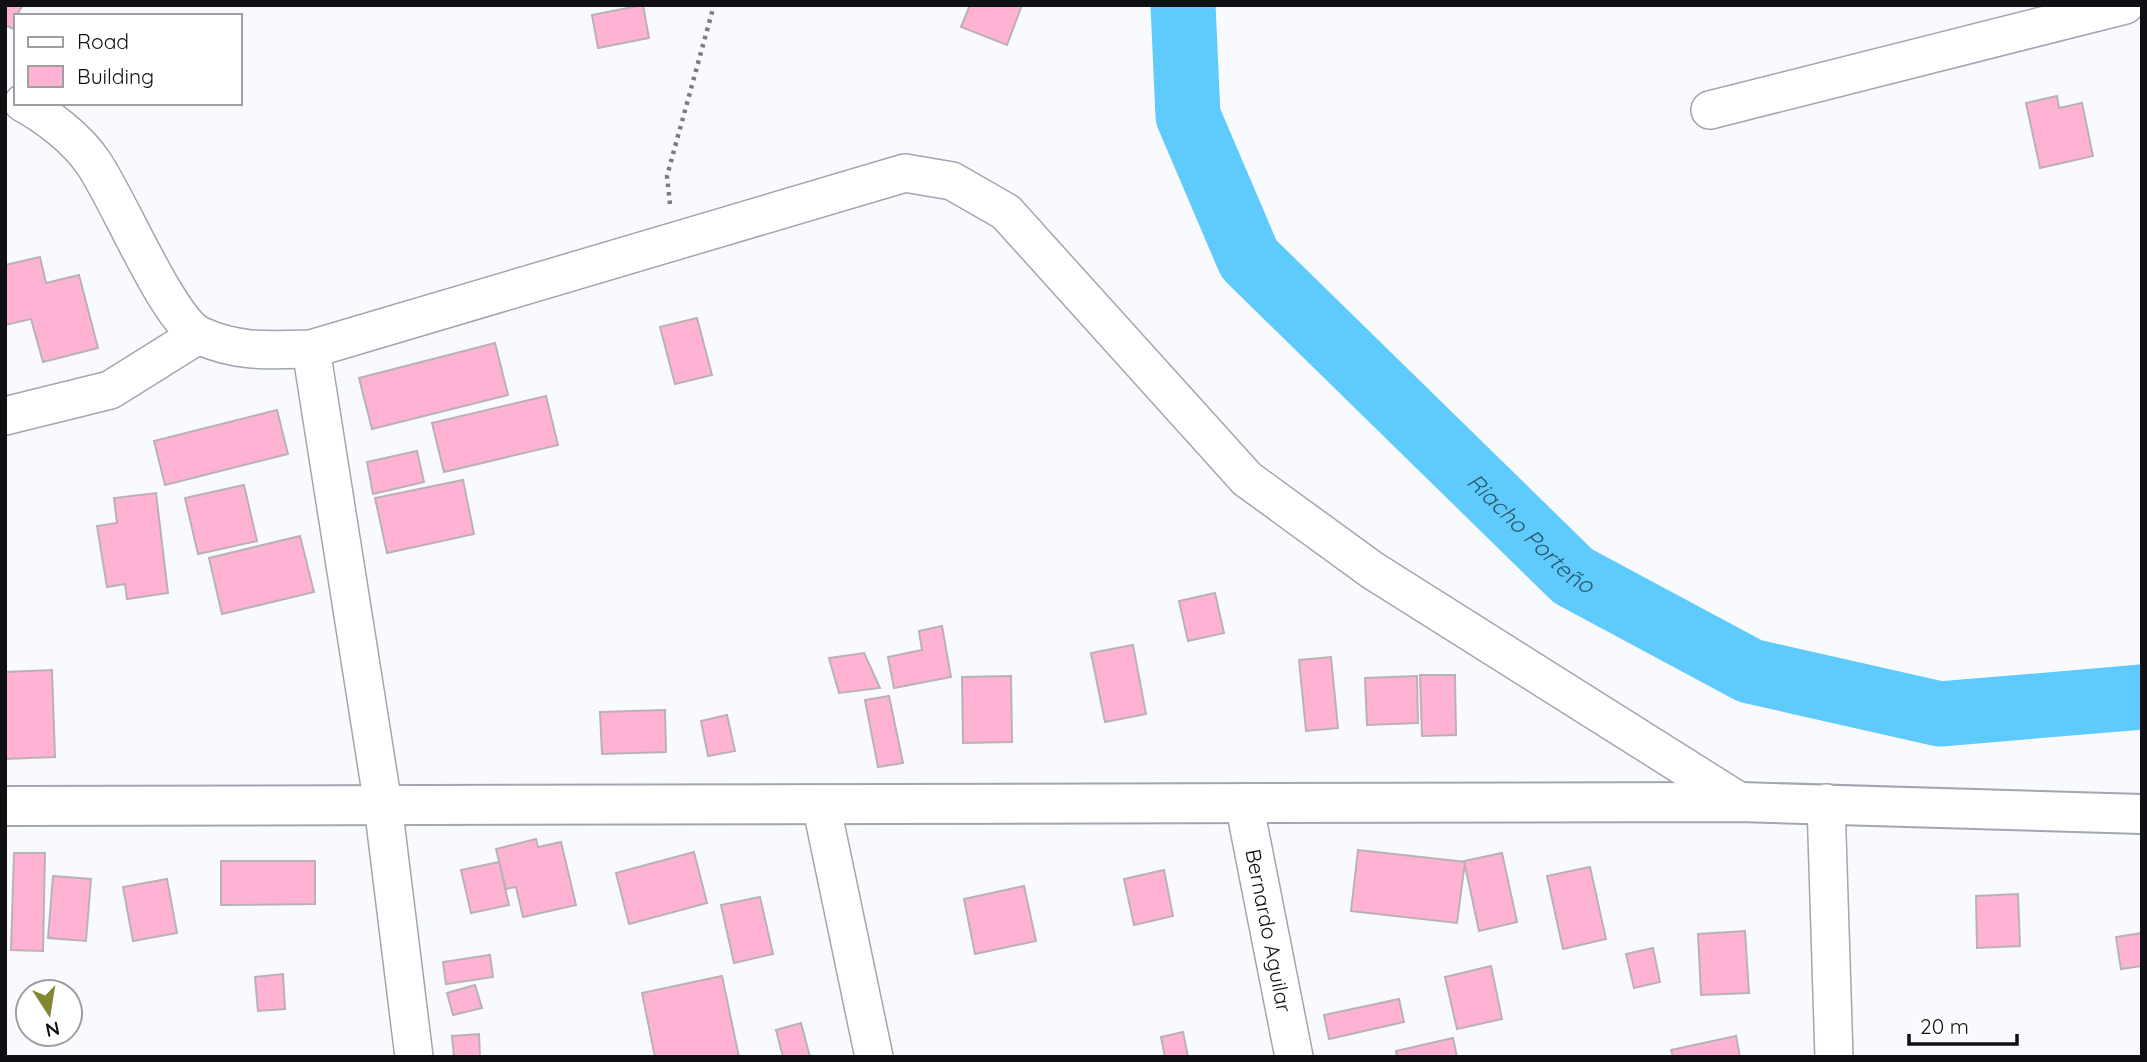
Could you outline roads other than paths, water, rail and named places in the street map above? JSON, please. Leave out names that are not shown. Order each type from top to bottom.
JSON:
[{"type":"street","points":[[1710,110],[2125,5]]},
{"type":"street","points":[[27,105],[42,113],[92,160],[170,302],[198,335],[250,352],[311,349],[905,173],[952,181],[1006,212],[1247,479],[1372,570],[1740,802]]},
{"type":"street","points":[[5,416],[110,390],[198,335]]},
{"type":"street","points":[[311,349],[383,805],[414,1057]]},
{"type":"street","points":[[5,806],[1740,802],[2142,814]]},
{"type":"street","name":"Bernardo Aguilar","points":[[1244,803],[1294,1057]]},
{"type":"street","points":[[1826,803],[1834,1057]]},
{"type":"street","points":[[821,804],[874,1057]]},
{"type":"waterway","name":"Riacho Porteño","points":[[1183,5],[1188,116],[1249,259],[1573,576],[1750,671],[1940,714],[2142,697]]}]
